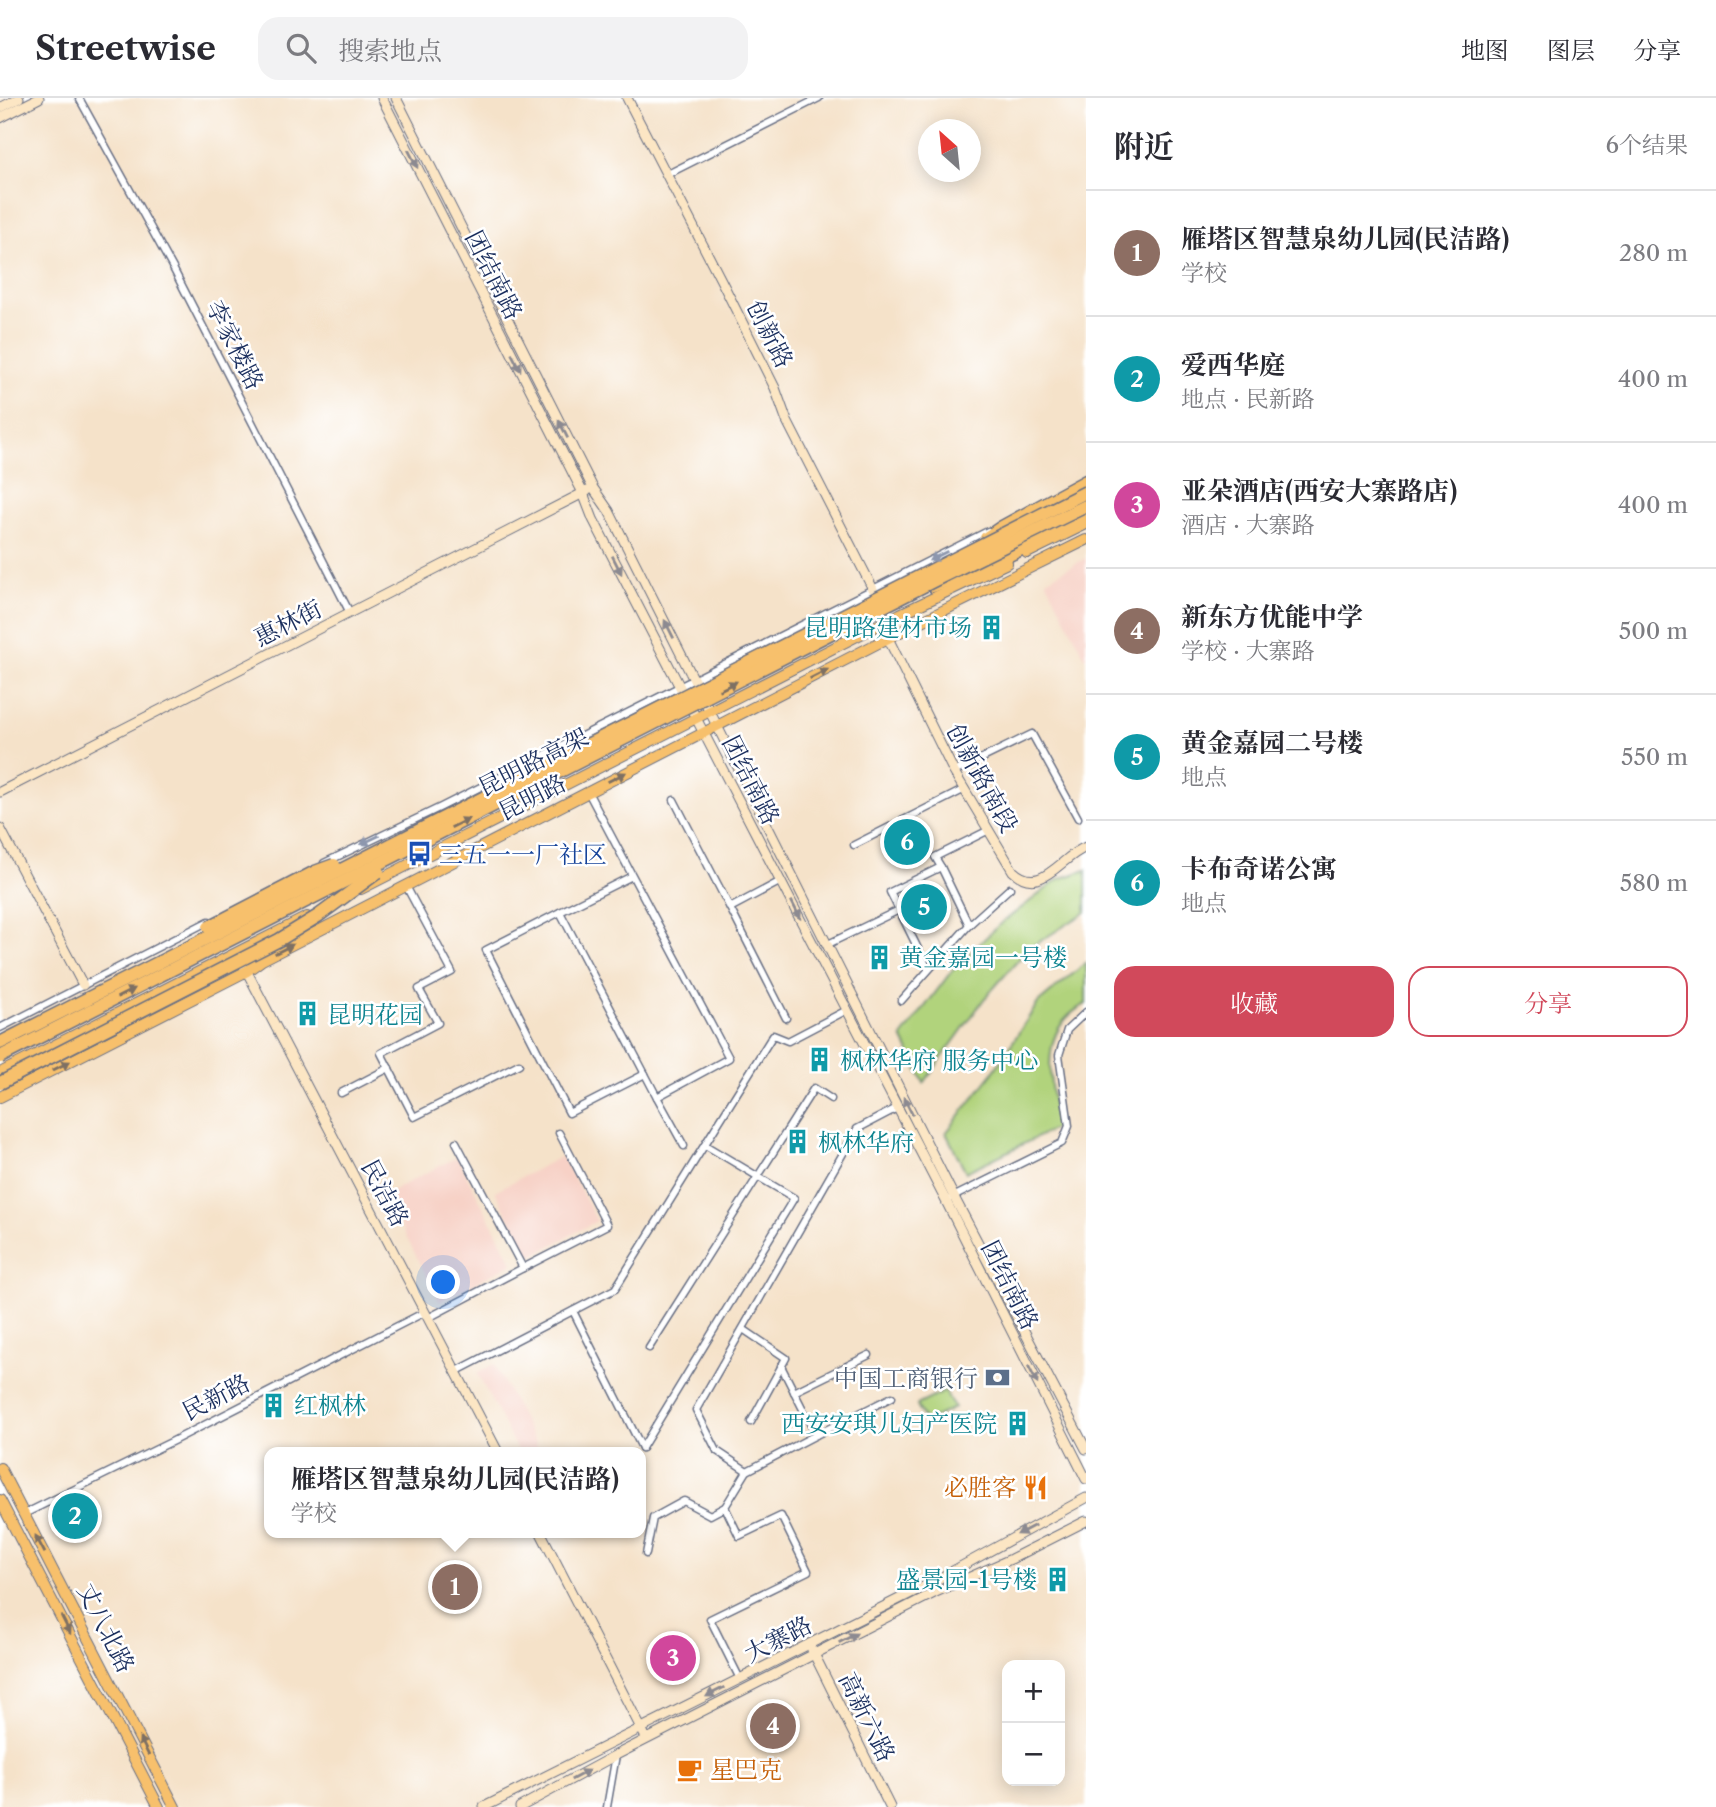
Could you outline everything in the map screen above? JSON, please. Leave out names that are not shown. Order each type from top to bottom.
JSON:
[{"type":"highway","points":[[965,553],[1002,527],[1086,481]]},
{"type":"highway","name":"昆明路高架","points":[[0,1043],[1086,492]]},
{"type":"highway","name":"昆明路高架","points":[[0,1057],[894,601],[1086,506]]},
{"type":"highway","points":[[894,601],[997,561],[1086,517]]},
{"type":"highway","points":[[0,1083],[279,940],[318,916],[411,848]]},
{"type":"highway","points":[[0,1037],[315,872],[377,850]]},
{"type":"main road","points":[[0,107],[19,98]]},
{"type":"main road","points":[[0,118],[39,98]]},
{"type":"main road","name":"团结南路","points":[[382,98],[583,493],[593,519],[897,1108],[950,1199],[1086,1449]]},
{"type":"main road","name":"团结南路","points":[[396,98],[593,488],[609,511],[718,726],[1086,1479]]},
{"type":"main road","name":"创新路","points":[[627,98],[770,377],[786,421],[873,589]]},
{"type":"main road","name":"惠林街","points":[[0,792],[593,488]]},
{"type":"main road","name":"昆明路","points":[[0,1073],[881,624],[1086,524]]},
{"type":"main road","name":"昆明路","points":[[0,1097],[888,638],[1086,540]]},
{"type":"main road","name":"创新路南段","points":[[881,624],[954,772],[1013,872],[1029,881],[1039,880],[1086,847]]},
{"type":"main road","points":[[0,828],[83,985]]},
{"type":"main road","name":"民洁路","points":[[237,952],[495,1447]]},
{"type":"main road","name":"丈八北路","points":[[0,1468],[175,1807]]},
{"type":"main road","name":"大寨路","points":[[484,1807],[931,1583],[1086,1498]]},
{"type":"main road","name":"丈八北路","points":[[0,1500],[5,1519],[159,1807]]},
{"type":"main road","name":"大寨路","points":[[520,1807],[616,1755],[936,1592],[1011,1559],[1086,1521]]},
{"type":"main road","points":[[544,1538],[647,1740]]},
{"type":"main road","name":"高新六路","points":[[809,1645],[890,1807]]},
{"type":"street","name":"李家楼路","points":[[79,98],[174,270],[350,613]]},
{"type":"street","points":[[666,175],[819,98]]},
{"type":"street","name":"昆明路","points":[[0,1028],[1086,481]]},
{"type":"street","points":[[873,589],[881,624]]},
{"type":"street","points":[[954,772],[1031,734],[1078,818]]},
{"type":"street","points":[[854,845],[965,789]]},
{"type":"street","points":[[588,792],[729,1058],[657,1097]]},
{"type":"street","points":[[674,800],[786,1018]]},
{"type":"street","points":[[969,925],[935,857],[989,830]]},
{"type":"street","points":[[928,969],[890,892],[941,867]]},
{"type":"street","points":[[632,876],[486,950],[569,1113],[645,1074]]},
{"type":"street","points":[[730,908],[781,881]]},
{"type":"street","points":[[406,886],[452,972],[419,989],[438,1023],[381,1053],[414,1117],[519,1064]]},
{"type":"street","points":[[901,1001],[969,925],[1010,888]]},
{"type":"street","points":[[827,946],[899,910]]},
{"type":"street","points":[[560,912],[684,1146]]},
{"type":"street","points":[[83,985],[102,1021]]},
{"type":"street","points":[[456,1372],[615,1289],[772,1035],[788,1041],[847,1010]]},
{"type":"street","points":[[950,1199],[1062,1143],[1069,1126],[1059,1055],[1067,1030],[1086,1012]]},
{"type":"street","points":[[341,1093],[389,1068]]},
{"type":"street","points":[[649,1348],[814,1088],[831,1099]]},
{"type":"street","points":[[747,1471],[717,1451],[696,1410],[857,1129],[897,1108]]},
{"type":"street","name":"民新路","points":[[24,1514],[607,1225],[559,1133]]},
{"type":"street","points":[[456,1142],[523,1268]]},
{"type":"street","points":[[643,1447],[794,1198],[705,1145]]},
{"type":"street","points":[[573,1311],[641,1447]]},
{"type":"street","points":[[743,1329],[786,1359],[751,1422]]},
{"type":"street","points":[[794,1392],[869,1355]]},
{"type":"street","points":[[781,1366],[816,1435]]},
{"type":"street","points":[[646,1554],[653,1518],[684,1501],[710,1515],[725,1507],[747,1471],[892,1397]]},
{"type":"street","points":[[725,1507],[739,1536],[781,1516],[807,1571],[710,1619],[740,1679]]},
{"type":"street","points":[[607,1807],[616,1755]]},
{"type":"shaded area","points":[[1086,558],[1086,659],[1046,580]]},
{"type":"shaded area","points":[[562,1156],[597,1221],[530,1257],[495,1191]]},
{"type":"shaded area","points":[[457,1157],[513,1263],[440,1301],[384,1195]]},
{"type":"shaded area","points":[[494,1364],[537,1447],[515,1447],[477,1373]]},
{"type":"green space","points":[[1086,870],[1086,912],[1028,949],[984,999],[924,1083],[902,1037],[954,968],[999,925],[1059,879]]},
{"type":"green space","points":[[1086,963],[1086,1004],[1059,1027],[1050,1058],[1056,1128],[966,1172],[946,1133],[992,1074],[1038,1003]]},
{"type":"green space","points":[[945,1391],[954,1408],[925,1422],[917,1405]]},
{"type":"place","name":"昆明路建材市场","points":[[992,627]]},
{"type":"place","name":"卡布奇诺公寓","points":[[907,842]]},
{"type":"place","name":"三五一一厂社区","points":[[419,854]]},
{"type":"place","name":"黄金嘉园二号楼","points":[[924,907]]},
{"type":"place","name":"黄金嘉园一号楼","points":[[879,957]]},
{"type":"place","name":"昆明花园","points":[[307,1014]]},
{"type":"place","name":"枫林华府 服务中心","points":[[820,1060]]},
{"type":"place","name":"枫林华府","points":[[798,1142]]},
{"type":"place","name":"中国工商银行","points":[[998,1378]]},
{"type":"place","name":"红枫林","points":[[274,1405]]},
{"type":"place","name":"西安安琪儿妇产医院","points":[[1017,1423]]},
{"type":"place","name":"必胜客","points":[[1036,1487]]},
{"type":"place","name":"爱西华庭","points":[[75,1516]]},
{"type":"place","name":"盛景园-1号楼","points":[[1057,1579]]},
{"type":"place","name":"雁塔区智慧泉幼儿园(民洁路)","points":[[455,1587]]},
{"type":"place","name":"亚朵酒店(西安大寨路店)","points":[[673,1658]]},
{"type":"place","name":"新东方优能中学","points":[[773,1726]]},
{"type":"place","name":"星巴克","points":[[690,1769]]}]
